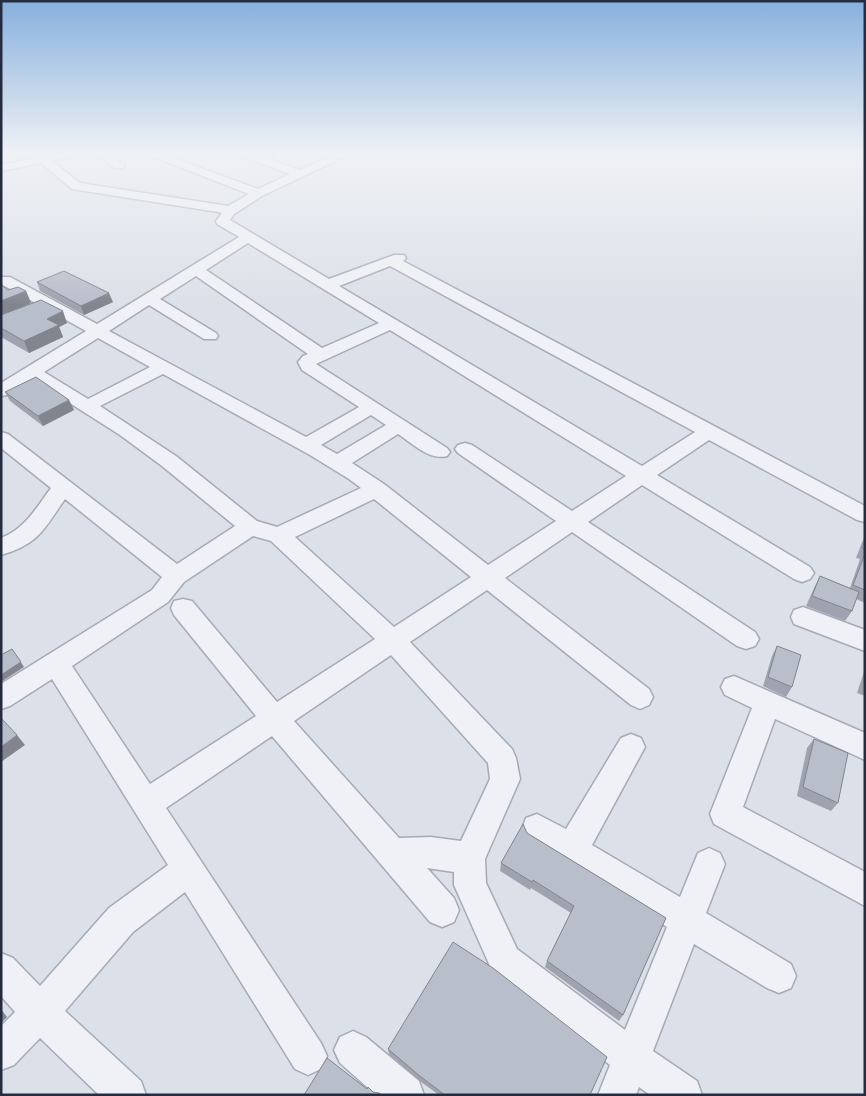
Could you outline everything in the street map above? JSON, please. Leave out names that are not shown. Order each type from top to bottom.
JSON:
[{"type":"street","points":[[188,203],[230,211]]},
{"type":"street","points":[[242,203],[230,211],[222,221],[802,573]]},
{"type":"street","points":[[1,391],[248,238]]},
{"type":"street","points":[[327,285],[395,260],[865,516]]},
{"type":"street","points":[[197,270],[320,355]]},
{"type":"street","points":[[5,280],[307,445],[377,489],[640,697]]},
{"type":"street","points":[[150,299],[210,336]]},
{"type":"street","points":[[29,311],[47,303]]},
{"type":"street","points":[[390,324],[309,360],[307,362],[308,366],[440,452]]},
{"type":"street","points":[[87,406],[162,367]]},
{"type":"street","points":[[32,372],[169,461],[250,527],[279,536],[393,641],[502,758],[505,778],[469,859],[470,884],[505,961],[632,1059],[684,1095]]},
{"type":"street","points":[[307,445],[372,407]]},
{"type":"street","points":[[337,463],[399,425]]},
{"type":"street","points":[[146,804],[710,431]]},
{"type":"street","points":[[1,438],[176,576]]},
{"type":"street","points":[[465,449],[746,639]]},
{"type":"street","points":[[1,548],[21,539],[31,531],[62,487]]},
{"type":"street","points":[[279,536],[377,489]]},
{"type":"street","points":[[1,698],[57,664],[160,596],[176,576],[250,527]]},
{"type":"street","points":[[183,608],[275,719],[442,910]]},
{"type":"street","points":[[803,616],[865,641]]},
{"type":"street","points":[[57,664],[308,1056]]},
{"type":"street","points":[[734,687],[865,747]]},
{"type":"street","points":[[768,702],[725,814],[865,890]]},
{"type":"street","points":[[572,849],[630,747]]},
{"type":"street","points":[[537,829],[780,976]]},
{"type":"street","points":[[393,854],[411,851],[442,853],[469,859]]},
{"type":"street","points":[[617,1095],[709,864]]},
{"type":"street","points":[[1,1052],[40,1013],[122,920],[189,869]]},
{"type":"street","points":[[1,970],[40,1013],[127,1095]]},
{"type":"street","points":[[353,1050],[405,1095]]},
{"type":"building","points":[[64,271],[109,293],[81,306],[37,282]]},
{"type":"building","points":[[1,285],[8,290],[18,287],[26,291],[1,301]]},
{"type":"building","points":[[41,300],[63,311],[47,319],[59,325],[24,341],[1,328],[1,315]]},
{"type":"building","points":[[36,377],[69,400],[38,416],[5,392]]},
{"type":"building","points":[[865,554],[865,590],[853,585]]},
{"type":"building","points":[[820,576],[859,592],[852,611],[812,596]]},
{"type":"building","points":[[777,646],[801,655],[792,687],[768,677]]},
{"type":"building","points":[[12,649],[21,662],[1,675],[1,655]]},
{"type":"building","points":[[1,718],[17,735],[1,747]]},
{"type":"building","points":[[814,739],[848,753],[838,803],[803,787]]},
{"type":"building","points":[[523,824],[527,833],[666,918],[623,1015],[547,961],[574,906],[533,880],[532,882],[501,863]]},
{"type":"building","points":[[453,942],[493,968],[607,1057],[590,1095],[445,1095],[388,1049]]},
{"type":"building","points":[[327,1058],[367,1089],[368,1087],[373,1092],[382,1095],[304,1095]]}]
